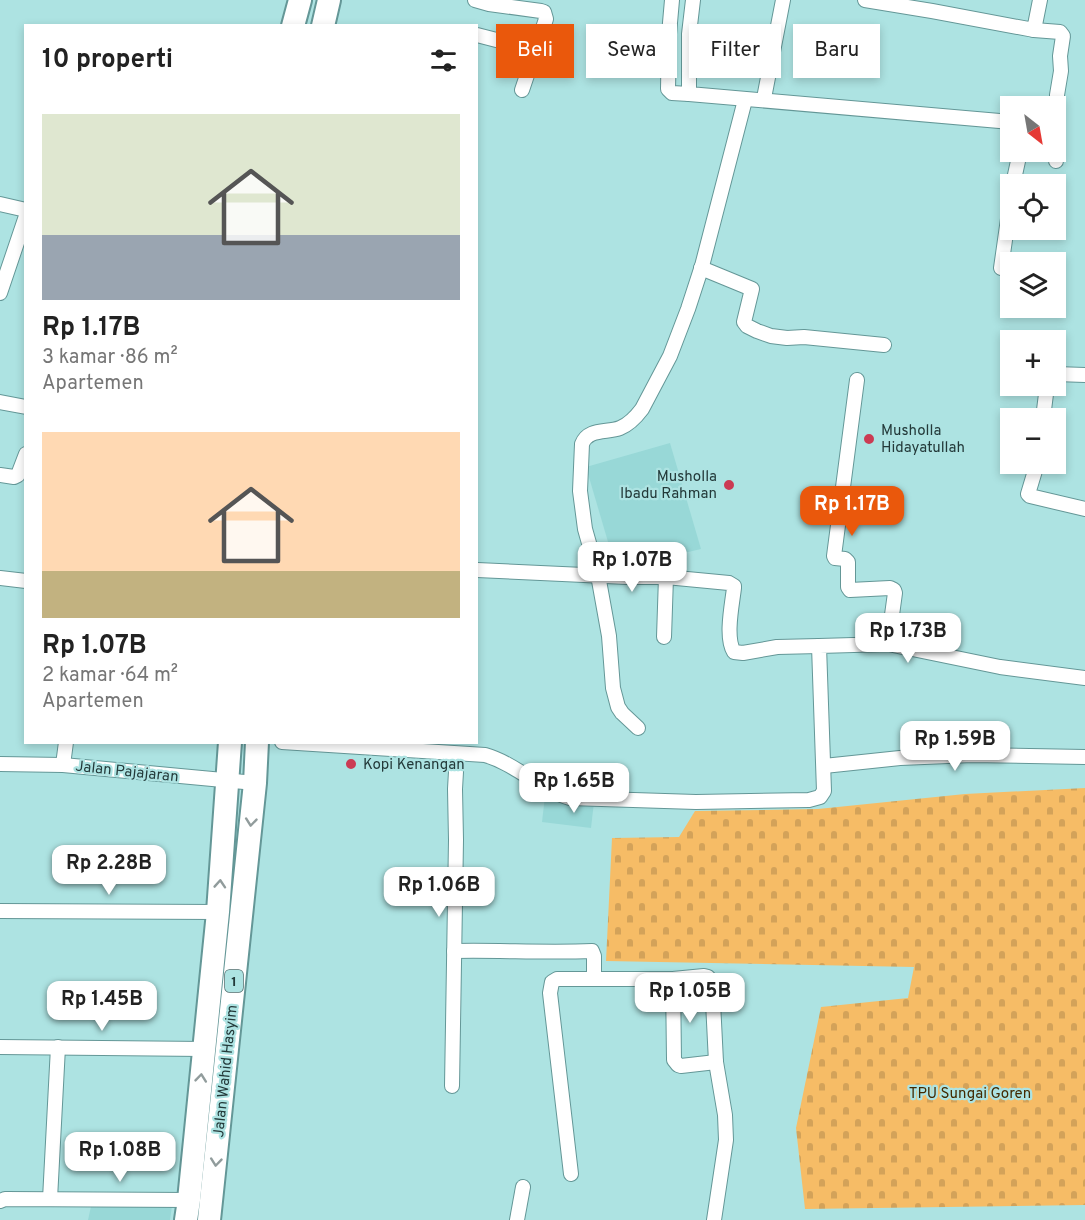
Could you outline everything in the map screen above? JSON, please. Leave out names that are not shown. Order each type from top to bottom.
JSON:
[{"type":"highway","points":[[294,24],[300,0]]},
{"type":"highway","points":[[323,24],[329,0]]},
{"type":"highway","name":"Jalan Wahid Hasyim","points":[[188,1210],[218,912],[230,744]]},
{"type":"highway","name":"Jalan Wahid Hasyim","points":[[209,1220],[255,783],[257,744]]},
{"type":"street","points":[[475,0],[489,4],[542,10],[546,19],[544,24]]},
{"type":"street","points":[[670,24],[672,0]]},
{"type":"street","points":[[690,24],[693,0]]},
{"type":"street","points":[[765,93],[783,0]]},
{"type":"street","points":[[865,0],[933,5],[1035,30],[1060,32],[1063,36],[1057,96]]},
{"type":"street","points":[[1035,30],[1040,0]]},
{"type":"street","points":[[677,34],[689,34]]},
{"type":"street","points":[[478,35],[496,40]]},
{"type":"street","points":[[522,90],[526,78]]},
{"type":"street","points":[[668,78],[668,89],[672,93],[1000,121]]},
{"type":"street","points":[[689,78],[689,94]]},
{"type":"street","points":[[638,728],[622,713],[613,688],[609,636],[598,574],[585,529],[580,491],[583,442],[592,433],[622,427],[637,417],[670,356],[701,268],[745,100]]},
{"type":"street","points":[[0,204],[24,210]]},
{"type":"street","points":[[0,293],[24,222]]},
{"type":"street","points":[[701,268],[752,288],[744,322],[757,332],[781,337],[884,345]]},
{"type":"street","points":[[1066,374],[1085,375]]},
{"type":"street","points":[[857,380],[834,556],[848,562],[850,590],[890,588],[895,591],[888,644]]},
{"type":"street","points":[[0,402],[24,407]]},
{"type":"street","points":[[0,476],[18,475],[24,459]]},
{"type":"street","points":[[1034,474],[1028,494],[1030,496],[1085,509]]},
{"type":"street","points":[[478,570],[666,577],[729,583],[734,588],[730,624],[731,647],[736,654],[777,647],[888,644],[1000,667],[1085,678]]},
{"type":"street","points":[[664,638],[666,577]]},
{"type":"street","points":[[0,578],[24,581]]},
{"type":"street","points":[[311,744],[485,755],[561,795],[578,799],[696,802],[809,800],[820,797],[824,791],[819,646]]},
{"type":"street","points":[[63,765],[66,744]]},
{"type":"street","points":[[452,1086],[457,754]]},
{"type":"street","points":[[824,766],[900,758],[972,755],[1085,757]]},
{"type":"street","name":"Jalan Pajajaran","points":[[0,764],[63,765],[255,783]]},
{"type":"street","points":[[0,911],[218,912]]},
{"type":"street","points":[[454,951],[592,951],[594,978]]},
{"type":"street","points":[[571,1174],[550,987],[552,982],[557,979],[673,979],[704,976],[711,979],[716,1062],[725,1115],[726,1140],[714,1220]]},
{"type":"street","points":[[673,979],[674,1060],[681,1066],[716,1062]]},
{"type":"street","points":[[0,1047],[204,1049]]},
{"type":"street","points":[[50,1198],[58,1047]]},
{"type":"street","points":[[517,1220],[523,1187]]},
{"type":"street","points":[[0,1201],[50,1198],[188,1210]]},
{"type":"shaded area","points":[[670,443],[701,549],[616,569],[586,467]]},
{"type":"shaded area","points":[[545,796],[594,802],[591,828],[542,822]]},
{"type":"shaded area","points":[[92,1202],[172,1206],[170,1220],[88,1220]]},
{"type":"green space","name":"TPU Sungai Goren","points":[[1085,788],[1085,1205],[805,1209],[796,1128],[821,1007],[908,998],[914,967],[606,961],[612,838],[679,837],[695,811],[818,809],[965,794]]},
{"type":"place","name":"Musholla Hidayatullah","points":[[869,439]]},
{"type":"place","name":"Musholla Ibadu Rahman","points":[[729,485]]},
{"type":"place","name":"Kopi Kenangan","points":[[351,764]]}]
